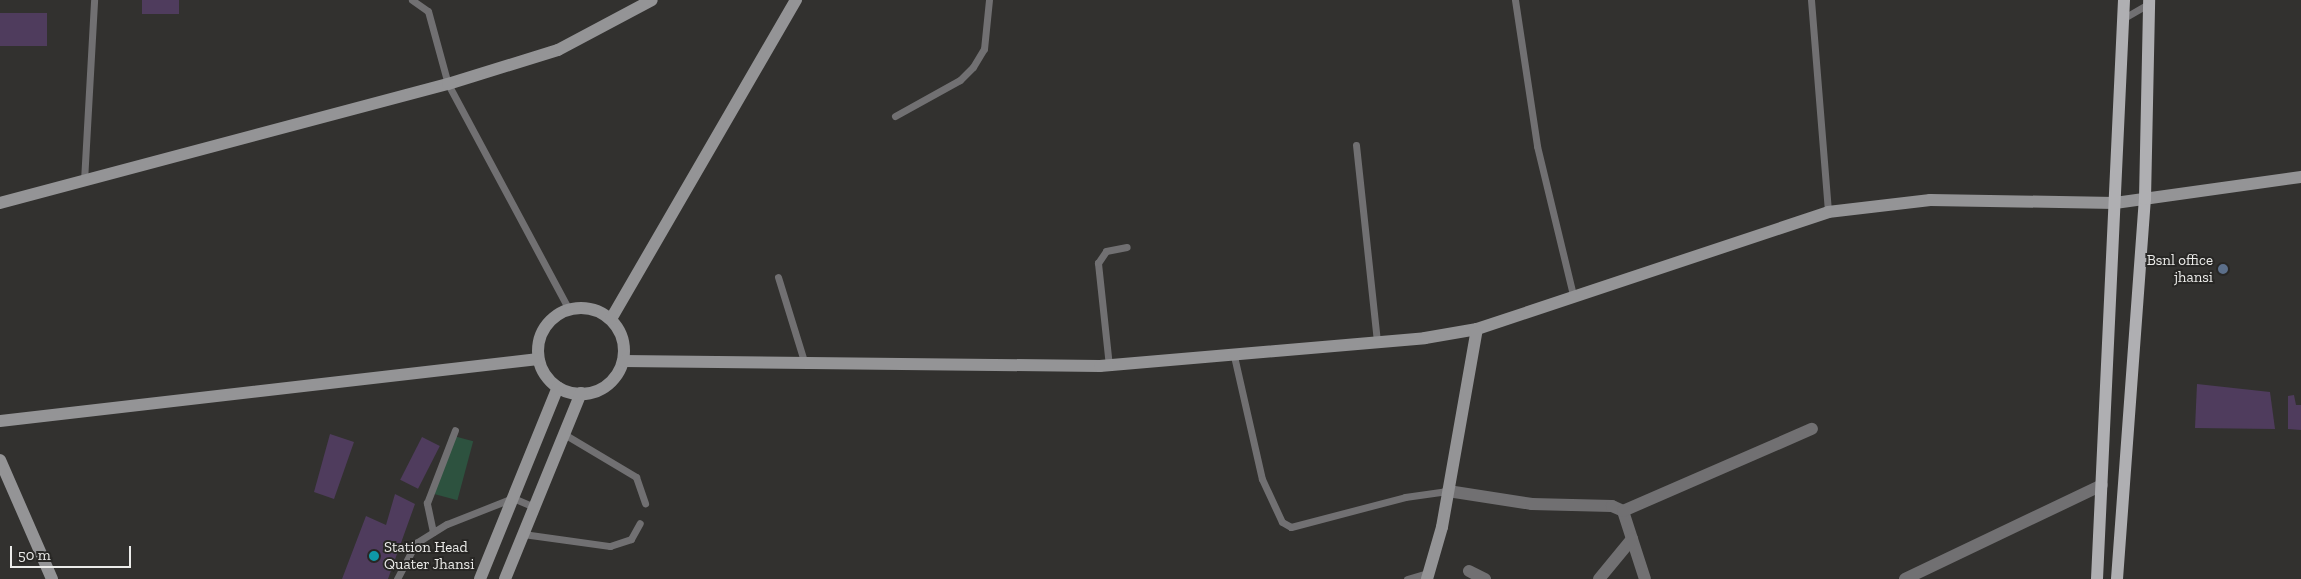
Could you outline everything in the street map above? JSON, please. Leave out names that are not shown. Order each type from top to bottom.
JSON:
[{"type":"main road","points":[[2097,579],[2124,0]]},
{"type":"main road","points":[[2117,579],[2145,199],[2150,1]]},
{"type":"street","points":[[0,203],[448,84],[577,44],[652,0]]},
{"type":"street","points":[[611,319],[796,0]]},
{"type":"street","points":[[623,361],[1109,366],[1377,343],[1477,330],[1573,295],[1828,212],[1930,200],[2115,203],[2301,177]]},
{"type":"street","points":[[569,310],[598,311],[611,319],[624,343],[623,361],[612,381],[581,393],[558,387],[538,358],[545,327],[569,310]]},
{"type":"street","points":[[1427,576],[1448,491],[1477,330]]},
{"type":"street","points":[[0,421],[538,358]]},
{"type":"street","points":[[480,579],[558,387]]},
{"type":"street","points":[[505,579],[581,393]]},
{"type":"street","points":[[1623,511],[1812,429]]},
{"type":"street","points":[[0,460],[52,579]]},
{"type":"street","points":[[1905,579],[2102,485]]},
{"type":"street","points":[[1448,491],[1532,504],[1612,506],[1623,511],[1645,579]]},
{"type":"street","points":[[1599,579],[1632,539]]},
{"type":"street","points":[[1469,571],[1485,579]]},
{"type":"lane","points":[[84,181],[94,0]]},
{"type":"lane","points":[[412,0],[428,11],[434,24],[448,84],[569,310]]},
{"type":"lane","points":[[895,116],[960,80],[973,67],[984,49],[989,0]]},
{"type":"lane","points":[[1515,0],[1537,146],[1573,295]]},
{"type":"lane","points":[[1811,0],[1828,212]]},
{"type":"lane","points":[[2124,18],[2150,1]]},
{"type":"lane","points":[[1356,145],[1377,343]]},
{"type":"lane","points":[[1109,366],[1098,263],[1106,251],[1127,247]]},
{"type":"lane","points":[[778,277],[805,364]]},
{"type":"lane","points":[[1234,356],[1262,479],[1282,522],[1291,527],[1405,497],[1448,491]]},
{"type":"lane","points":[[432,532],[426,503],[455,430]]},
{"type":"lane","points":[[564,434],[636,477],[645,503]]},
{"type":"lane","points":[[397,579],[416,544],[432,532],[513,498],[534,507]]},
{"type":"lane","points":[[523,534],[610,546],[630,539],[640,523]]},
{"type":"lane","points":[[1407,579],[1427,576]]},
{"type":"green space","points":[[450,435],[473,441],[457,500],[434,494]]},
{"type":"building","points":[[142,0],[179,0],[179,14],[142,14]]},
{"type":"building","points":[[0,13],[47,13],[47,46],[0,46]]},
{"type":"building","points":[[2197,384],[2270,392],[2275,429],[2195,428]]},
{"type":"building","points":[[2294,395],[2296,405],[2301,405],[2301,430],[2288,429],[2288,396]]},
{"type":"building","points":[[330,434],[354,442],[334,499],[314,492]]},
{"type":"building","points":[[422,437],[440,446],[418,489],[400,480]]},
{"type":"building","name":"Station Head Quater Jhansi","points":[[395,494],[415,504],[388,579],[342,579],[366,516],[386,525]]},
{"type":"place","name":"Bsnl office jhansi","points":[[2223,269]]},
{"type":"place","name":"Station Head Quater Jhansi","points":[[374,556]]}]
